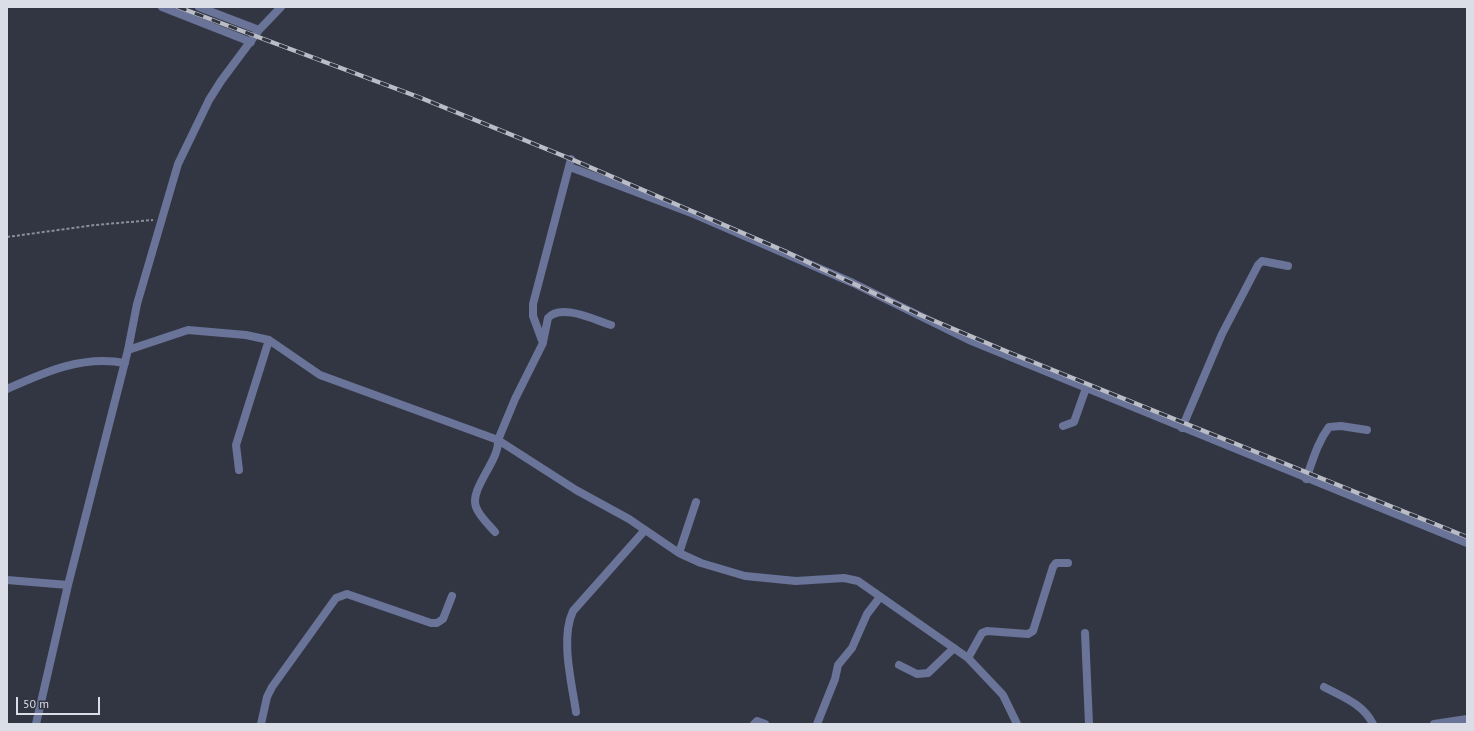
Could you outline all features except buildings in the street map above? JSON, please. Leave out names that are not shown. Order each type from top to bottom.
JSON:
[{"type":"street","points":[[162,7],[252,42]]},
{"type":"street","points":[[199,7],[259,30]]},
{"type":"street","points":[[36,724],[68,585],[125,363],[137,304],[160,220],[178,164],[190,136],[221,81],[252,42],[259,30],[281,7]]},
{"type":"street","points":[[543,343],[533,316],[533,304],[570,163],[694,214],[853,283],[969,340],[1306,479],[1467,543]]},
{"type":"street","points":[[1182,428],[1222,334],[1258,265],[1262,260],[1288,266]]},
{"type":"street","points":[[495,532],[476,508],[476,494],[499,445],[498,440],[515,399],[543,343],[548,318],[556,312],[565,311],[611,325]]},
{"type":"street","points":[[128,350],[188,330],[246,335],[268,340],[320,375],[498,440],[576,490],[645,530],[679,553],[701,563],[745,576],[796,580],[844,578],[858,581],[968,658],[1003,695],[1016,724]]},
{"type":"street","points":[[239,470],[236,445],[268,340]]},
{"type":"street","points":[[7,389],[50,370],[68,365],[93,360],[111,360],[125,363]]},
{"type":"street","points":[[1063,426],[1074,422],[1086,388]]},
{"type":"street","points":[[1306,479],[1314,451],[1329,427],[1341,426],[1367,430]]},
{"type":"street","points":[[679,553],[696,502]]},
{"type":"street","points":[[576,712],[567,631],[570,617],[573,611],[645,530]]},
{"type":"street","points":[[968,658],[982,633],[987,631],[1028,634],[1033,631],[1053,567],[1056,563],[1068,563]]},
{"type":"street","points":[[7,580],[68,585]]},
{"type":"street","points":[[261,724],[267,697],[272,688],[336,598],[347,594],[432,623],[437,623],[443,619],[452,596]]},
{"type":"street","points":[[817,724],[835,679],[838,665],[852,648],[867,614],[880,597]]},
{"type":"street","points":[[1085,633],[1089,724]]},
{"type":"street","points":[[899,665],[917,674],[928,673],[954,648]]},
{"type":"street","points":[[1324,688],[1358,705],[1364,710],[1373,724]]},
{"type":"street","points":[[1434,724],[1467,719]]},
{"type":"street","points":[[754,724],[757,722],[765,724]]},
{"type":"path","points":[[7,237],[111,223],[160,220]]},
{"type":"railway","points":[[178,7],[421,98],[571,159],[782,250],[918,314],[1008,352],[1467,537]]}]
